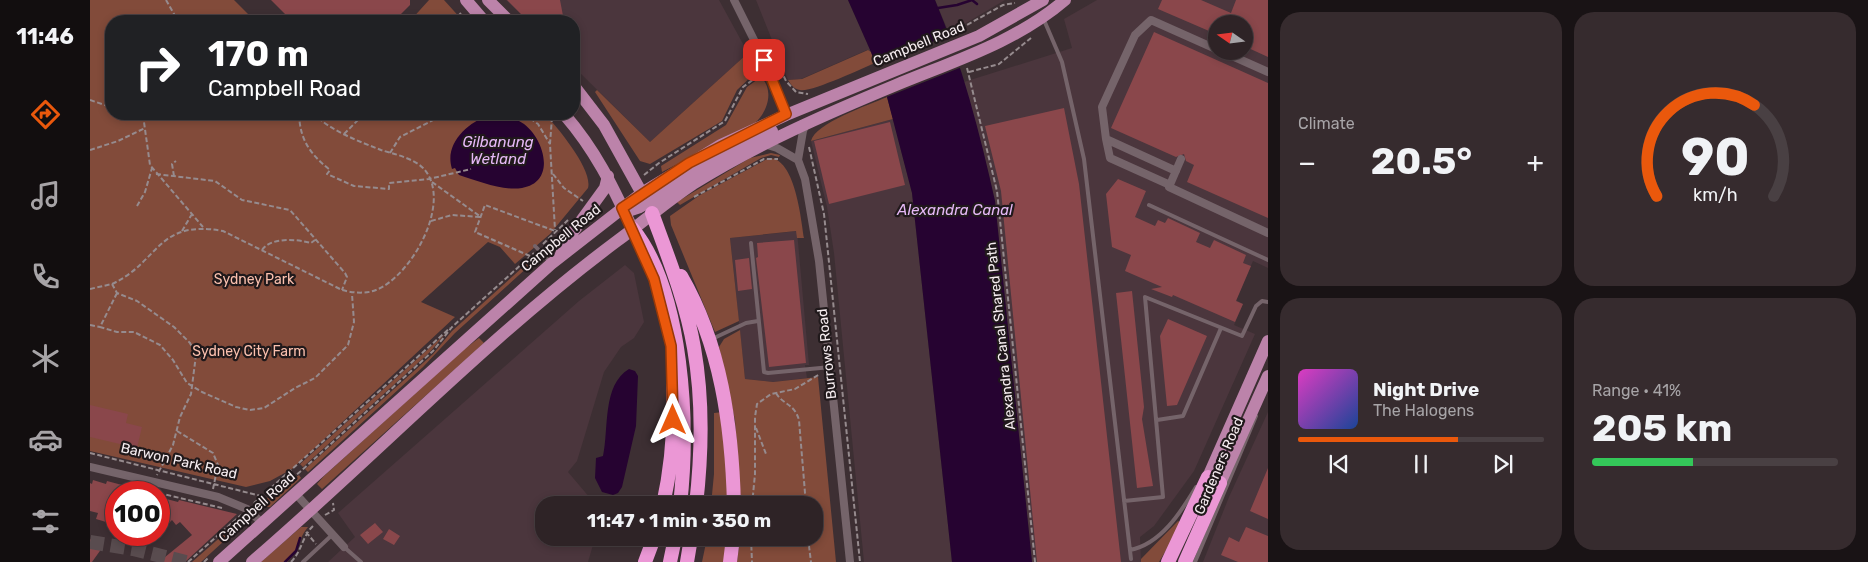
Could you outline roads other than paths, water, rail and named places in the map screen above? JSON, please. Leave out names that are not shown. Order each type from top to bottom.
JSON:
[{"type":"highway","points":[[647,203],[666,249],[694,348],[699,383],[701,446],[697,496]]},
{"type":"highway","points":[[632,228],[654,279],[671,346],[673,420],[670,461],[664,496]]},
{"type":"highway","points":[[632,228],[647,248],[659,276],[676,341],[683,401],[685,453],[681,496]]},
{"type":"highway","points":[[666,249],[689,289],[710,340],[728,411],[733,496]]},
{"type":"highway","points":[[1168,562],[1188,532],[1214,480]]},
{"type":"highway","points":[[1185,562],[1214,480]]},
{"type":"highway","points":[[645,562],[651,546]]},
{"type":"highway","points":[[670,562],[673,546]]},
{"type":"highway","points":[[687,562],[690,546]]},
{"type":"highway","points":[[730,562],[732,546]]},
{"type":"main road","points":[[466,0],[479,15]]},
{"type":"main road","points":[[488,0],[504,15]]},
{"type":"main road","name":"Campbell Road","points":[[214,559],[262,523],[555,261],[622,208],[647,203],[695,184],[764,144],[806,124],[1002,41],[1044,18],[1065,0]]},
{"type":"main road","name":"Campbell Road","points":[[252,562],[519,320],[580,268],[632,228],[647,203],[721,145],[786,114],[961,44],[1000,26],[1040,2]]},
{"type":"main road","points":[[580,94],[604,125],[647,203],[728,152],[772,131],[788,126],[806,124]]},
{"type":"main road","points":[[563,120],[584,140],[608,176],[632,228]]},
{"type":"main road","points":[[555,261],[572,232],[605,188],[608,176]]},
{"type":"main road","name":"Gardeners Road","points":[[1214,480],[1224,441],[1268,341]]},
{"type":"main road","name":"Gardeners Road","points":[[1214,480],[1268,376]]},
{"type":"street","points":[[734,0],[764,60],[786,114]]},
{"type":"street","name":"Campbell Road","points":[[1040,2],[1044,18]]},
{"type":"street","points":[[1170,184],[1110,158],[1102,107],[1135,35],[1151,20],[1208,45]]},
{"type":"street","points":[[1241,60],[1268,72]]},
{"type":"street","name":"Burrows Road","points":[[806,124],[798,160],[805,179],[815,232],[850,562]]},
{"type":"street","points":[[1106,139],[1176,171]]},
{"type":"street","points":[[764,144],[777,148],[798,160]]},
{"type":"street","points":[[1181,159],[1168,187],[1268,233]]},
{"type":"street","name":"Barwon Park Road","points":[[90,467],[214,496],[248,509],[262,523]]},
{"type":"street","points":[[295,493],[344,547]]},
{"type":"lane","points":[[1044,18],[1062,62],[1084,159],[1131,559]]},
{"type":"lane","points":[[1149,205],[1268,260]]},
{"type":"lane","points":[[751,242],[763,370],[766,373],[830,367]]},
{"type":"lane","points":[[535,246],[555,261]]},
{"type":"lane","points":[[1124,501],[1163,497],[1145,297],[1242,336],[1257,304],[1262,301],[1268,302]]},
{"type":"lane","points":[[694,348],[746,323],[758,321]]},
{"type":"lane","points":[[1157,420],[1183,416],[1221,328]]},
{"type":"lane","name":"Gardeners Road","points":[[1195,562],[1243,451],[1268,381]]},
{"type":"lane","points":[[1130,550],[1149,544],[1170,524],[1188,500],[1224,441]]},
{"type":"lane","points":[[1188,532],[1192,546]]},
{"type":"lane","points":[[302,562],[333,534]]},
{"type":"lane","points":[[344,547],[361,562]]},
{"type":"water","name":"Alexandra Canal","points":[[848,0],[935,0],[954,49],[977,124],[995,201],[1032,562],[952,562],[912,193],[887,97],[871,52]]},
{"type":"water","name":"Gilbanung Wetland","points":[[479,120],[517,120],[528,127],[540,146],[543,157],[544,167],[541,177],[533,184],[514,189],[482,183],[459,175],[455,168],[452,169],[451,151],[459,136]]},
{"type":"water","points":[[629,369],[635,371],[638,376],[636,426],[622,487],[618,493],[613,495],[602,492],[595,478],[596,458],[603,456],[610,396],[620,376]]},
{"type":"waterway","points":[[938,8],[972,0],[977,4]]},
{"type":"waterway","points":[[285,562],[296,551],[300,538]]},
{"type":"tunnel","points":[[90,542],[133,549],[186,562]]},
{"type":"park label","name":"Sydney Park","points":[[254,279]]},
{"type":"park label","name":"Sydney City Farm","points":[[249,351]]}]
